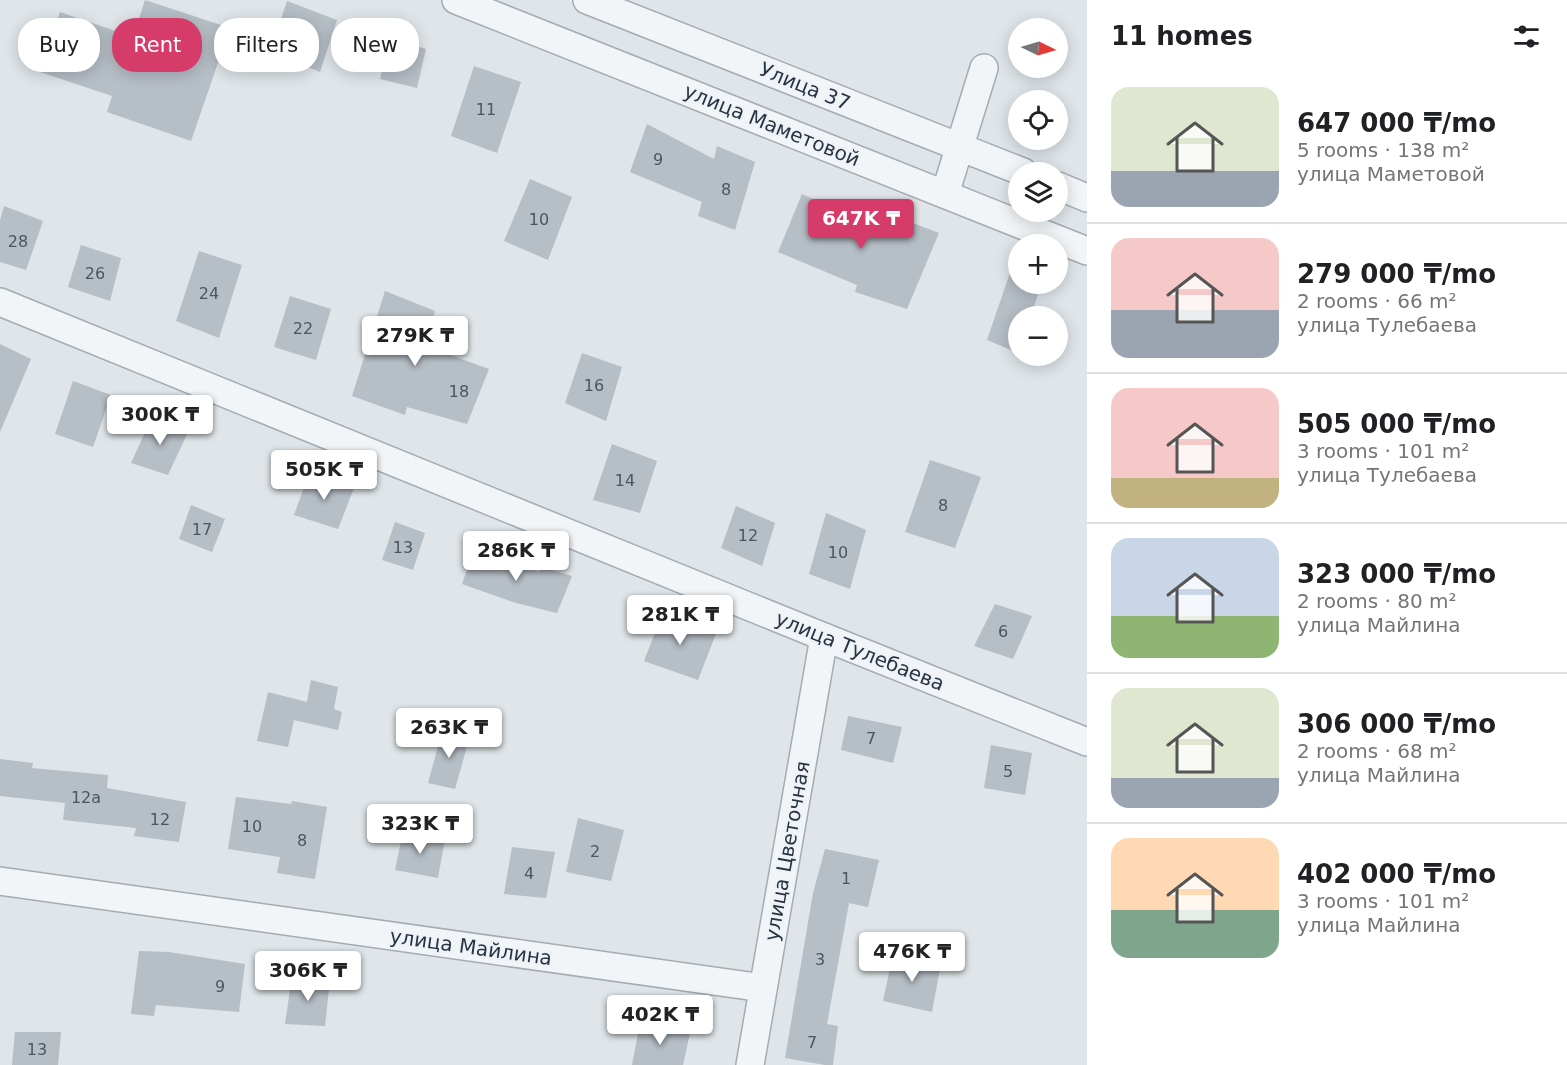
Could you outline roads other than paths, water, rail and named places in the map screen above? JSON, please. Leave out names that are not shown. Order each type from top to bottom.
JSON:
[{"type":"street","name":"улица Маметовой","points":[[456,0],[1087,250]]},
{"type":"street","name":"Улица 37","points":[[587,0],[1008,166]]},
{"type":"street","points":[[945,194],[984,68]]},
{"type":"street","points":[[1068,190],[1087,198]]},
{"type":"street","name":"улица Тулебаева","points":[[0,302],[1087,742]]},
{"type":"street","name":"улица Цветочная","points":[[750,1065],[824,637]]},
{"type":"street","name":"улица Майлина","points":[[0,881],[764,988]]}]
